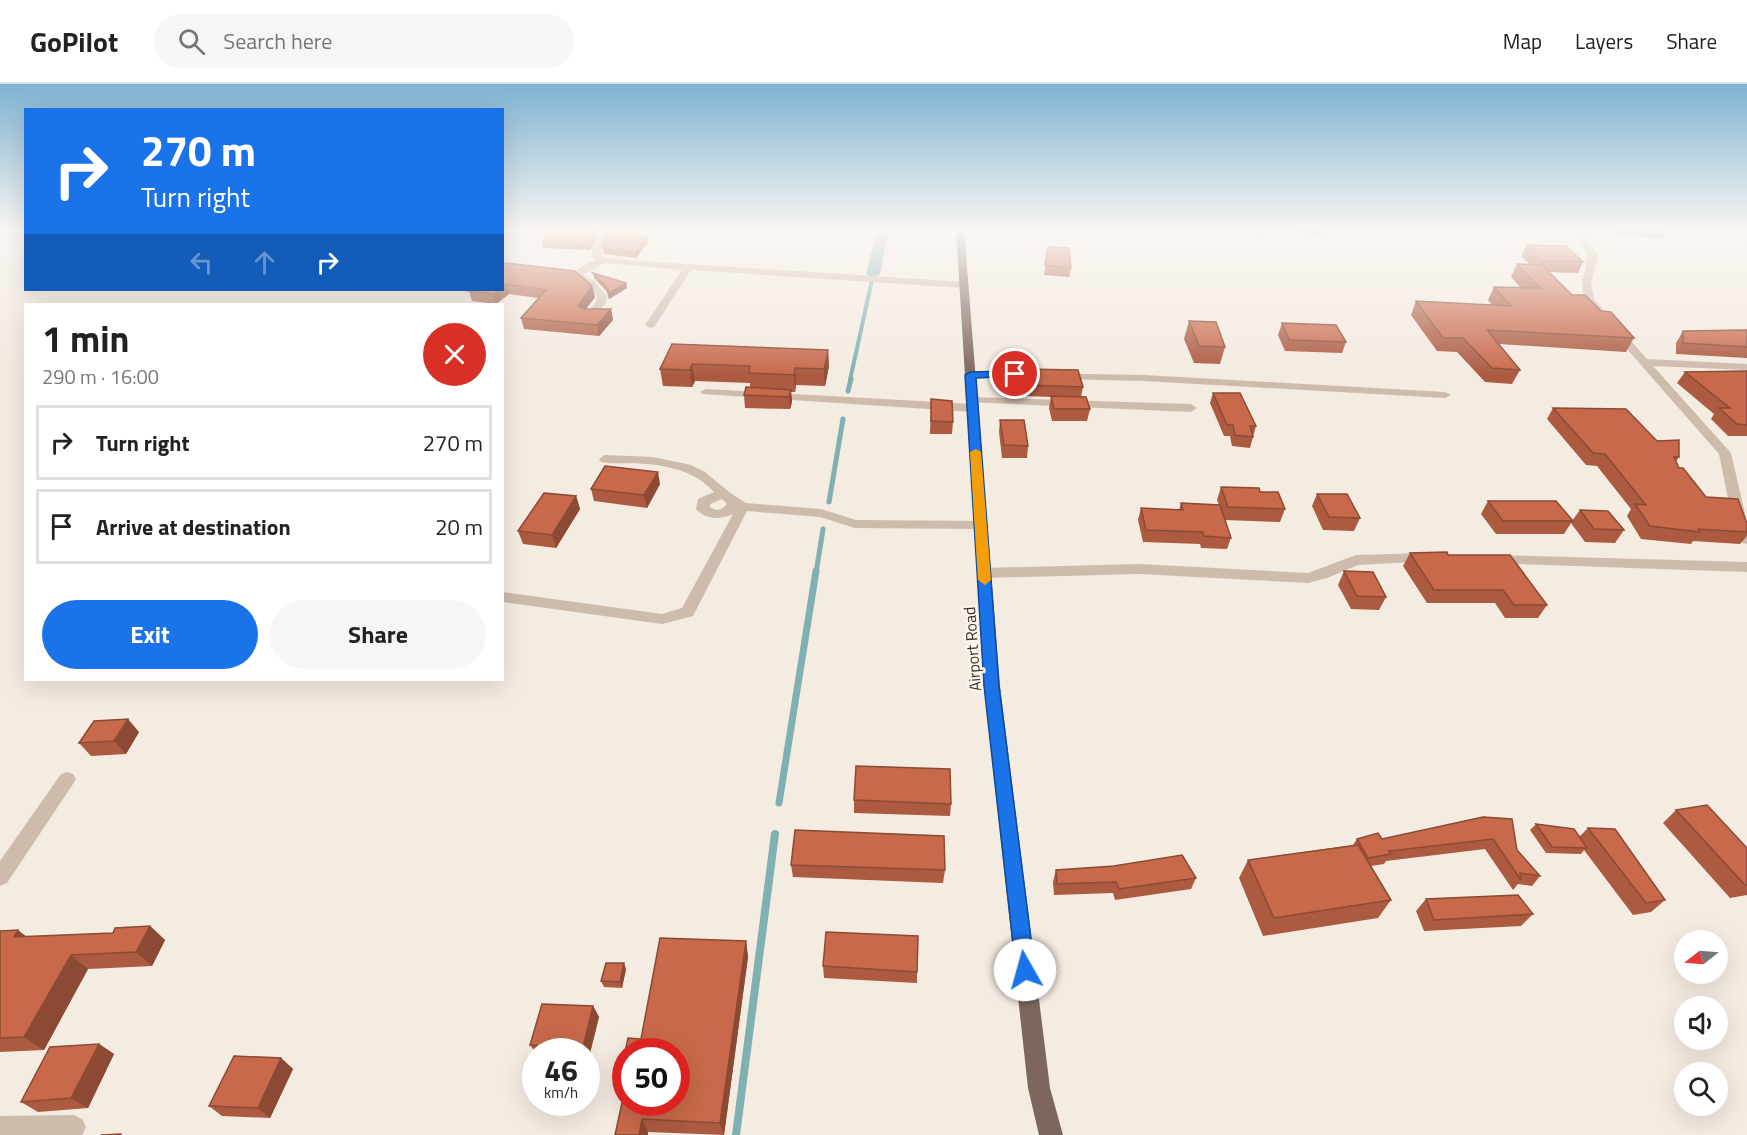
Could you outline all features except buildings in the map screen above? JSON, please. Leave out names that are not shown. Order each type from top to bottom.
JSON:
[{"type":"main road","name":"Airport Road","points":[[964,278],[992,686],[1039,1088],[1051,1135]]},
{"type":"street","points":[[582,278],[591,283],[602,296],[601,303],[590,315]]},
{"type":"street","points":[[650,326],[681,278]]},
{"type":"street","points":[[857,278],[964,285]]},
{"type":"street","points":[[1588,278],[1585,291],[1589,300],[1725,453],[1731,468],[1738,521],[1747,540]]},
{"type":"street","points":[[1646,362],[1747,367]]},
{"type":"street","points":[[970,375],[1144,378],[1445,395]]},
{"type":"street","points":[[706,392],[972,404],[1191,408]]},
{"type":"street","points":[[605,459],[674,465],[694,471],[715,482],[733,500],[820,513],[855,524],[981,525]]},
{"type":"street","points":[[504,597],[662,619],[677,618],[688,612],[733,500]]},
{"type":"street","points":[[984,573],[1139,569],[1299,578],[1322,575],[1342,565],[1372,557],[1437,558]]},
{"type":"street","points":[[1483,559],[1747,567]]},
{"type":"street","points":[[0,877],[67,779]]},
{"type":"street","points":[[0,1128],[74,1127]]},
{"type":"waterway","points":[[850,380],[872,280]]},
{"type":"waterway","points":[[848,391],[851,379]]},
{"type":"waterway","points":[[829,502],[843,419]]},
{"type":"waterway","points":[[816,573],[823,529]]},
{"type":"waterway","points":[[779,803],[816,571]]},
{"type":"waterway","points":[[736,1135],[775,834]]},
{"type":"slow traffic","points":[[976,452],[985,580]]},
{"type":"route","points":[[1015,374],[970,375],[992,686],[1025,970]]}]
